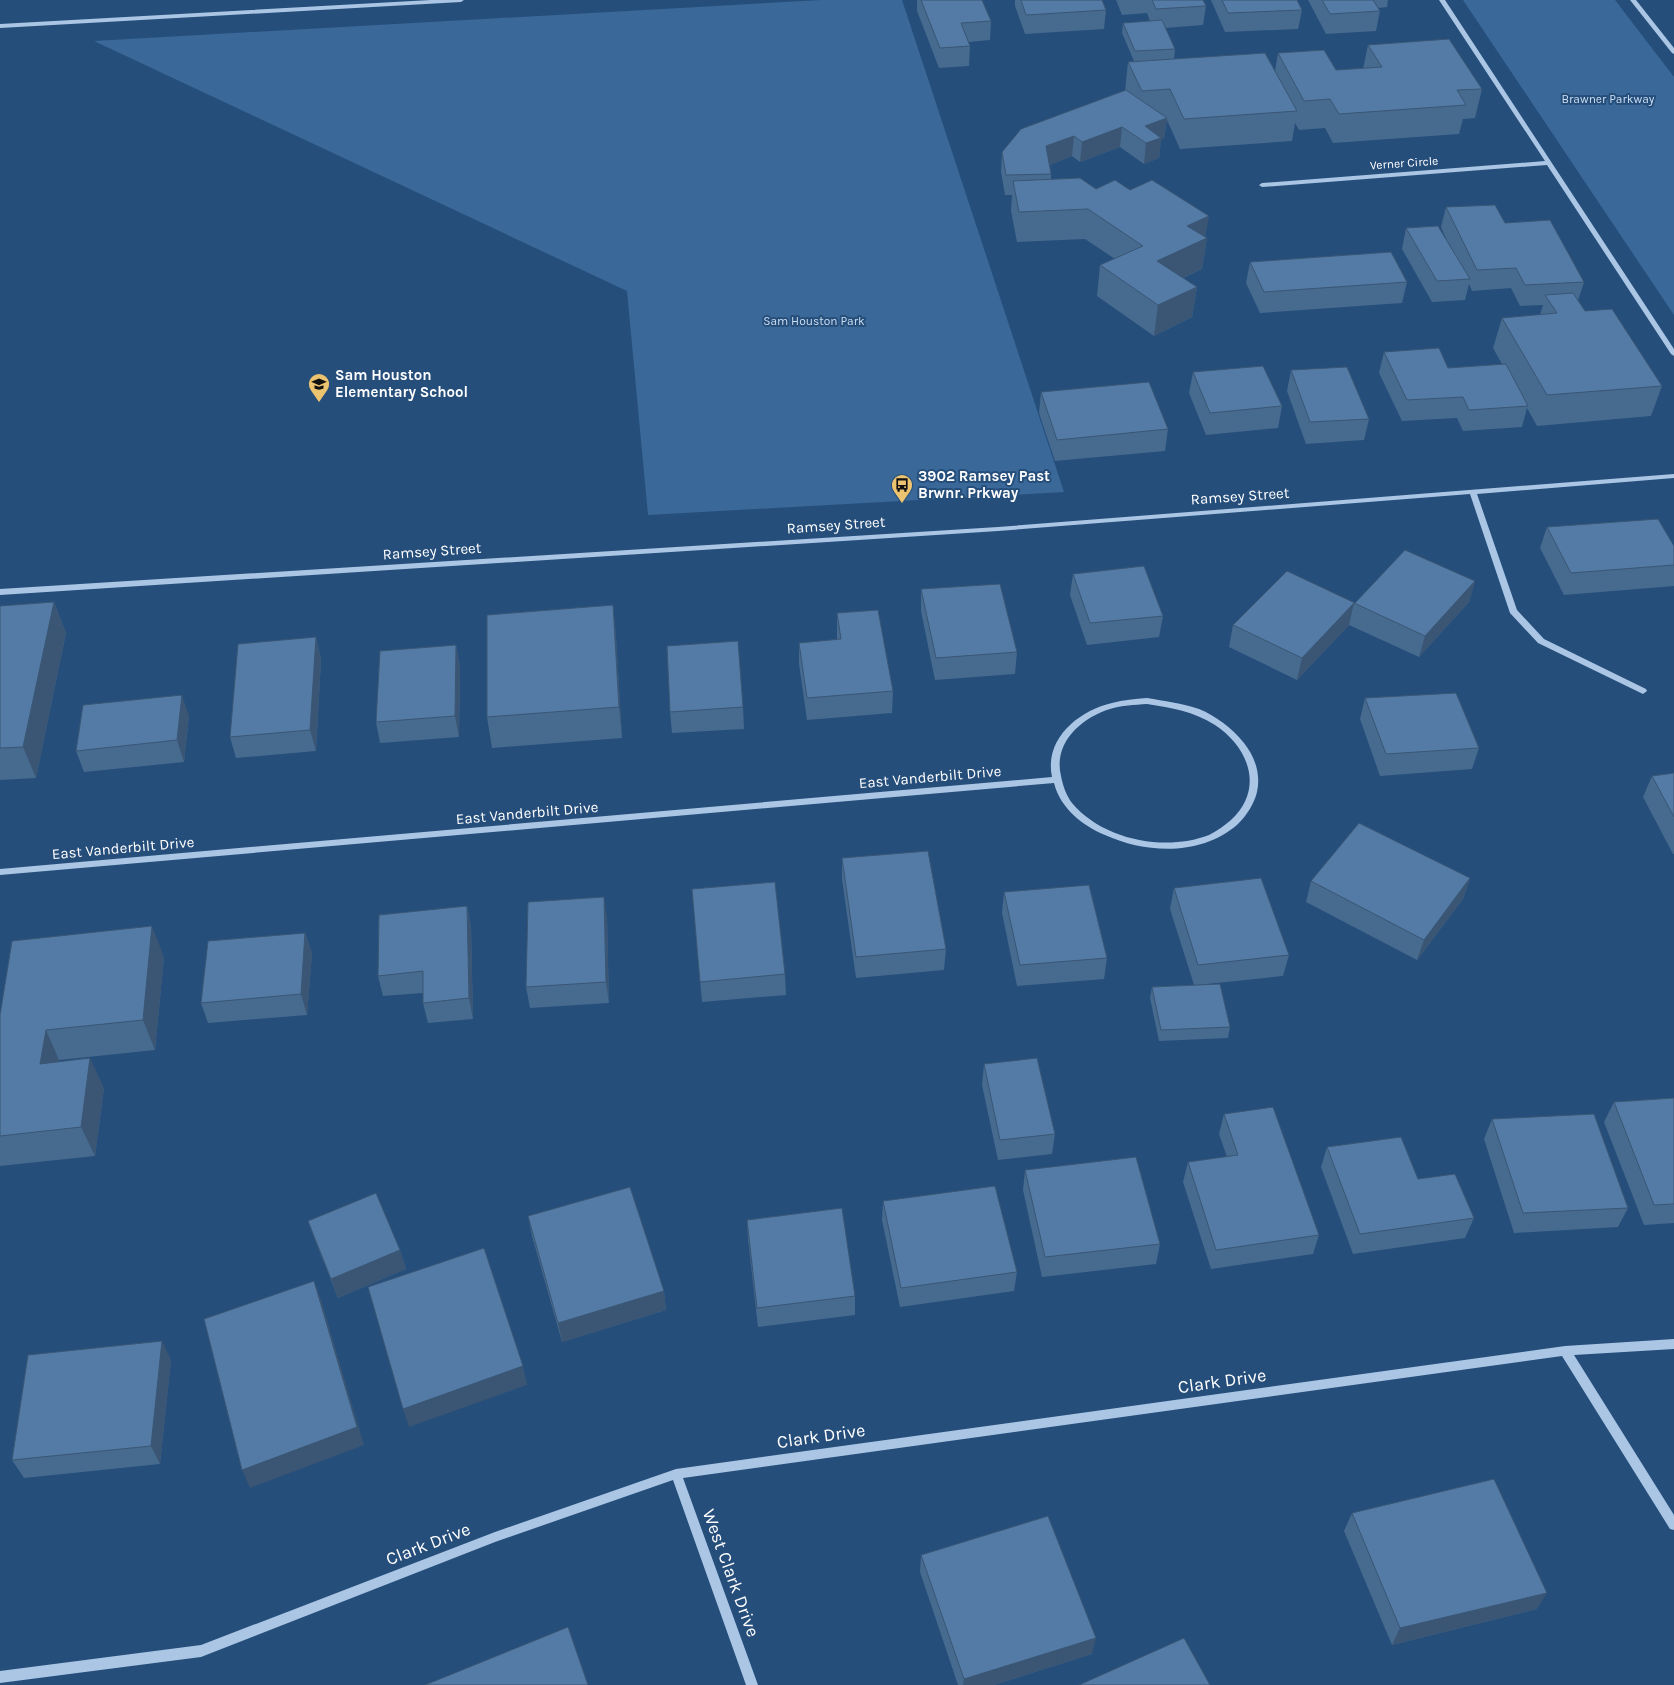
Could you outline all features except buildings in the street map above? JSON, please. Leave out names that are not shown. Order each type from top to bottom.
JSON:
[{"type":"street","points":[[0,26],[461,0]]},
{"type":"street","points":[[1442,0],[1674,354]]},
{"type":"street","points":[[1633,0],[1674,52]]},
{"type":"street","name":"Verner Circle","points":[[1262,185],[1548,163]]},
{"type":"street","name":"Ramsey Street","points":[[0,592],[989,530],[1674,476]]},
{"type":"street","points":[[1473,492],[1513,611],[1541,641],[1643,691]]},
{"type":"street","points":[[1147,701],[1174,705],[1201,713],[1224,726],[1241,743],[1245,750],[1252,763],[1256,784],[1251,803],[1238,821],[1218,835],[1192,843],[1163,846],[1133,842],[1106,832],[1082,818],[1065,800],[1056,780],[1054,760],[1061,740],[1075,724],[1095,712],[1119,704],[1147,701]]},
{"type":"street","name":"East Vanderbilt Drive","points":[[0,872],[1056,780]]},
{"type":"street","name":"Clark Drive","points":[[0,1678],[201,1651],[495,1537],[676,1474],[1565,1351],[1674,1344]]},
{"type":"street","points":[[1565,1351],[1674,1526]]},
{"type":"street","name":"West Clark Drive","points":[[676,1474],[752,1685]]},
{"type":"green space","name":"Sam Houston Park","points":[[821,0],[902,0],[1064,492],[648,515],[627,291],[94,41]]},
{"type":"green space","name":"Brawner Parkway","points":[[1463,0],[1615,0],[1674,77],[1674,315]]},
{"type":"place","name":"Sam Houston Elementary School","points":[[319,403]]},
{"type":"place","name":"3902 Ramsey Past Brwnr. Prkway","points":[[902,504]]}]
